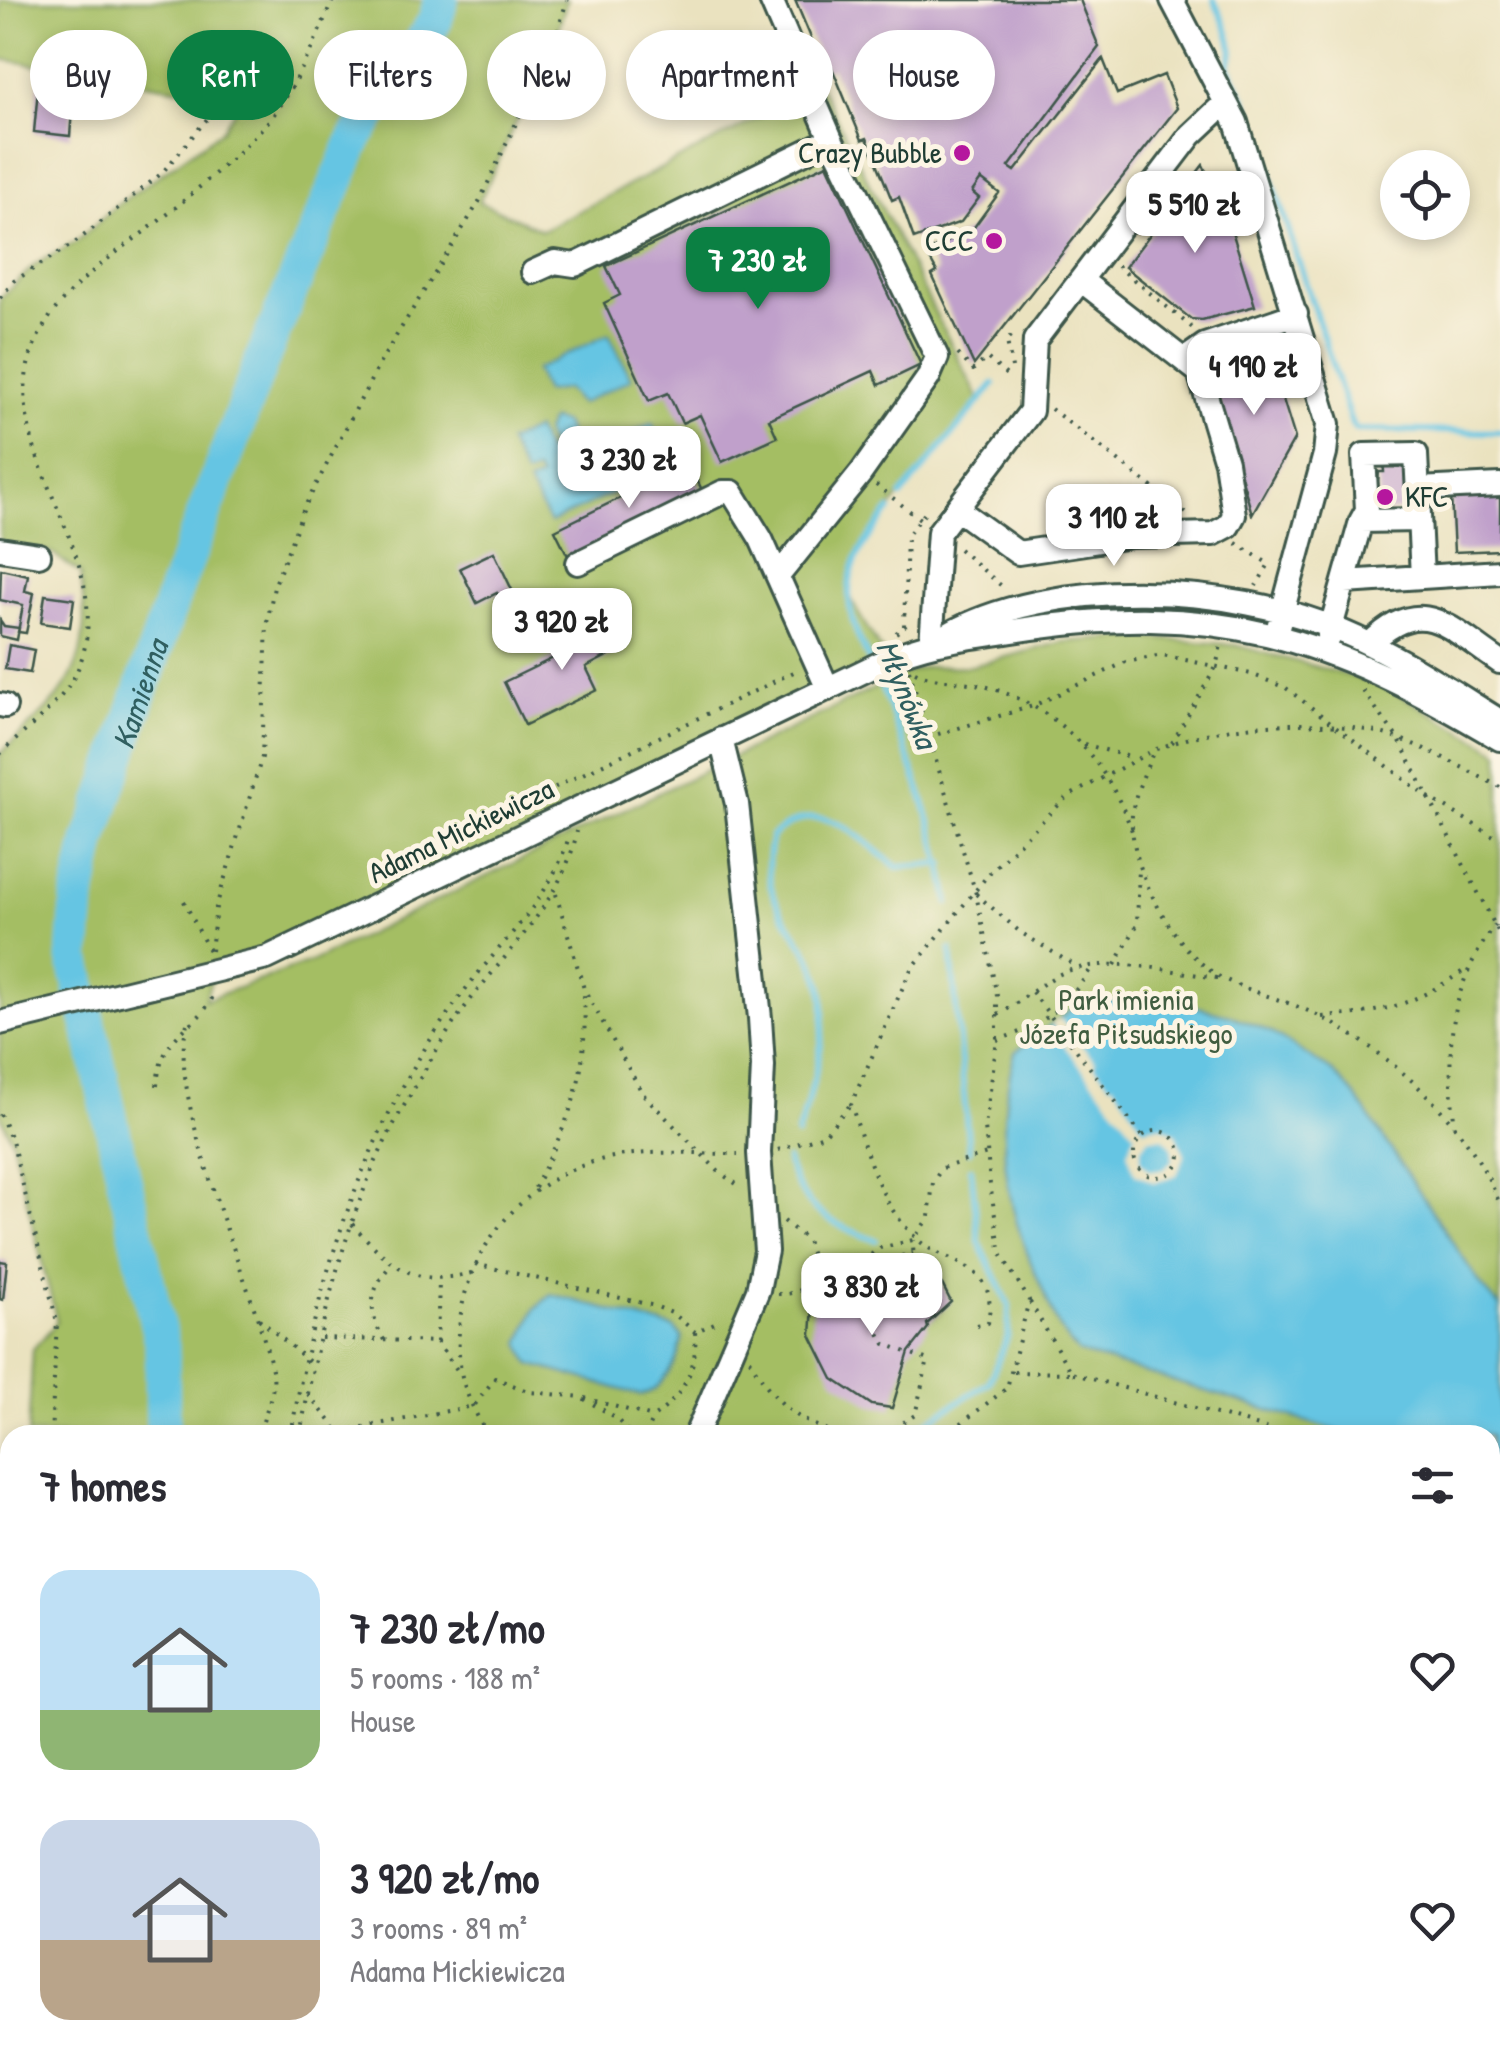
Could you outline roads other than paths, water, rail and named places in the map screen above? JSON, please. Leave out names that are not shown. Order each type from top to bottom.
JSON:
[{"type":"street","points":[[770,0],[831,139],[937,357],[928,378],[861,473],[778,576]]},
{"type":"street","points":[[1172,0],[1236,122],[1328,424],[1325,454],[1276,635]]},
{"type":"street","points":[[931,644],[930,525],[957,509],[1031,411],[1035,340],[1190,135],[1225,102]]},
{"type":"street","points":[[533,272],[556,262],[575,264],[831,139]]},
{"type":"street","points":[[957,509],[1018,552],[1132,536],[1213,534],[1228,526],[1236,503],[1199,372],[1082,281]]},
{"type":"street","points":[[1184,360],[1205,345],[1296,314]]},
{"type":"street","points":[[1321,624],[1345,582],[1367,510],[1364,455],[1416,454],[1422,576]]},
{"type":"street","points":[[1418,489],[1500,485]]},
{"type":"street","points":[[578,563],[723,492],[732,492],[740,499],[778,576],[828,689]]},
{"type":"street","points":[[1361,521],[1418,520]]},
{"type":"street","points":[[0,549],[39,555]]},
{"type":"street","points":[[1345,582],[1500,572]]},
{"type":"street","points":[[1246,605],[1290,582]]},
{"type":"street","points":[[1290,582],[1321,624],[1324,650]]},
{"type":"street","name":"Adama Mickiewicza","points":[[931,644],[991,614],[1076,598],[1170,595],[1246,605],[1321,624],[1370,644],[1500,721]]},
{"type":"street","points":[[1370,644],[1402,618],[1421,615],[1435,619],[1500,662]]},
{"type":"street","name":"Adama Mickiewicza","points":[[0,1022],[205,984],[267,958],[855,676],[895,648],[1146,616],[1216,622],[1324,650],[1427,696],[1500,739]]},
{"type":"street","points":[[701,1425],[758,1290],[766,1251],[759,1154],[760,1018],[736,804],[722,739]]},
{"type":"street","points":[[0,1474],[0,1488]]},
{"type":"water","points":[[609,334],[631,379],[580,404],[566,389],[545,392],[535,370]]},
{"type":"water","points":[[551,420],[564,423],[573,445],[572,451],[556,457],[559,468],[652,423],[671,465],[550,523],[528,484],[540,478],[536,471],[525,476],[508,442],[536,429],[546,452],[552,454],[545,431]]},
{"type":"water","points":[[1090,1000],[1190,1005],[1271,1032],[1333,1072],[1355,1095],[1481,1285],[1500,1307],[1500,1425],[1318,1425],[1079,1353],[1059,1327],[1026,1251],[1010,1195],[1004,1139],[1015,1052],[1077,1005]]},
{"type":"water","points":[[551,1294],[674,1328],[682,1337],[669,1373],[656,1388],[640,1395],[530,1364],[520,1343],[535,1309]]},
{"type":"waterway","name":"Kamienna","points":[[163,1425],[162,1346],[74,958],[78,900],[90,842],[174,594],[264,354],[355,139],[435,21],[441,0]]},
{"type":"waterway","name":"Młynówka","points":[[1214,0],[1231,45],[1230,63],[1225,71]]},
{"type":"waterway","points":[[1229,67],[1247,103],[1352,425],[1356,430],[1500,432]]},
{"type":"waterway","name":"Młynówka","points":[[901,496],[994,384]]},
{"type":"waterway","name":"Młynówka","points":[[890,510],[857,558],[850,579],[850,605],[856,630],[922,796],[949,903]]},
{"type":"waterway","points":[[797,1135],[819,1057],[823,994],[811,958],[774,897],[768,860],[772,836],[790,824],[823,818],[852,832],[897,867],[944,864]]},
{"type":"waterway","name":"Młynówka","points":[[951,950],[969,1151]]},
{"type":"waterway","points":[[787,1160],[800,1191],[820,1212],[831,1221],[876,1240]]},
{"type":"waterway","name":"Młynówka","points":[[922,1425],[989,1382],[1008,1336],[1009,1305],[979,1242],[971,1168]]},
{"type":"place","name":"Crazy Bubble","points":[[962,153]]},
{"type":"place","name":"CCC","points":[[994,241]]},
{"type":"place","name":"KFC","points":[[1385,497]]},
{"type":"park label","name":"Park imienia Józefa Piłsudskiego","points":[[1126,1017]]}]
